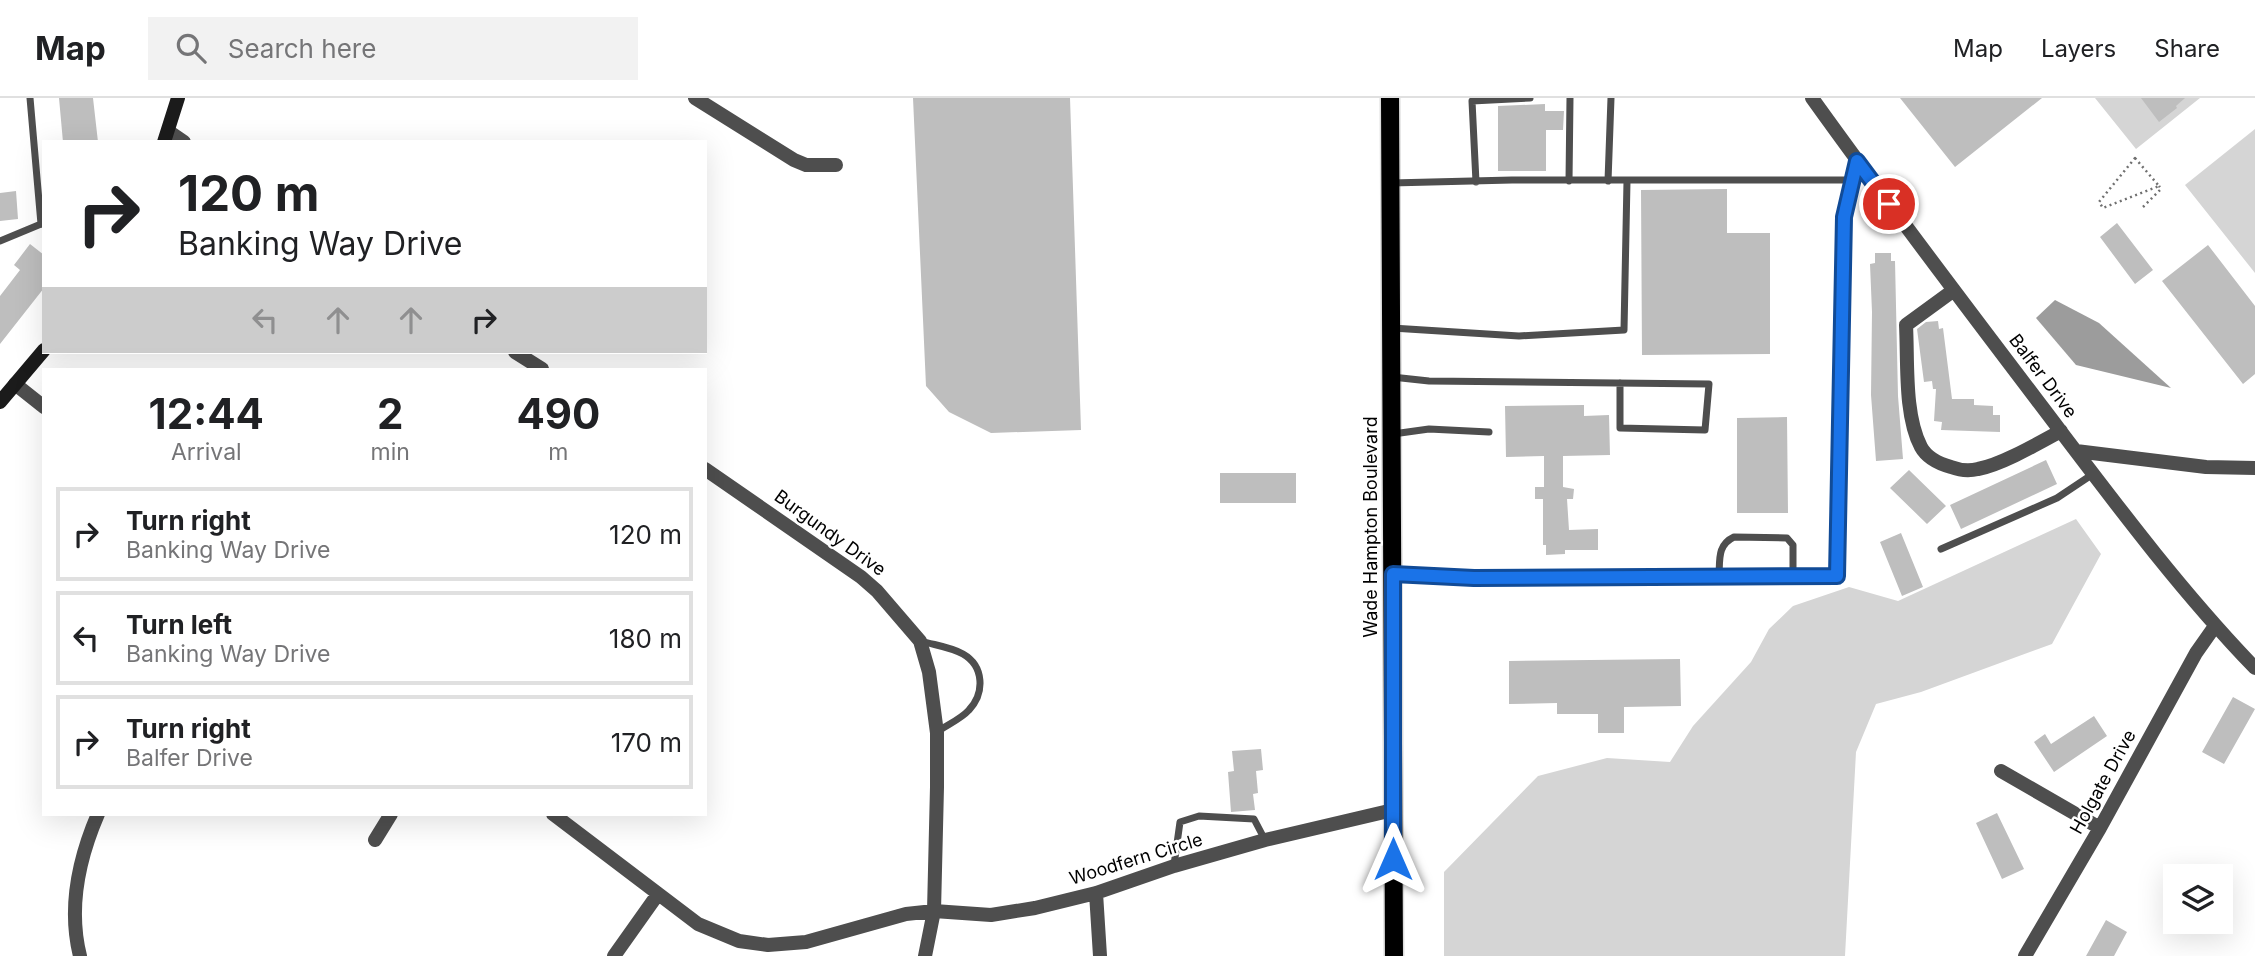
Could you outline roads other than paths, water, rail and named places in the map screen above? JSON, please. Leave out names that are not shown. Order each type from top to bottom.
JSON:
[{"type":"main road","name":"Wade Hampton Boulevard","points":[[1390,98],[1394,956]]},
{"type":"street","points":[[166,136],[178,98]]},
{"type":"street","points":[[695,98],[794,160],[806,165],[836,165]]},
{"type":"street","name":"Balfer Drive","points":[[1812,98],[2093,474],[2215,626],[2255,668]]},
{"type":"street","points":[[1393,574],[1474,578],[1837,576],[1844,217],[1857,161]]},
{"type":"street","points":[[1954,290],[1906,325],[1911,415],[1921,448],[1942,465],[1977,470],[2061,431]]},
{"type":"street","points":[[0,402],[42,352]]},
{"type":"street","points":[[518,354],[540,368]]},
{"type":"street","points":[[15,384],[42,405]]},
{"type":"street","points":[[2076,451],[2206,467],[2255,468]]},
{"type":"street","name":"Burgundy Drive","points":[[707,470],[861,577],[877,591],[920,641],[929,672],[937,733],[934,911]]},
{"type":"street","name":"Holgate Drive","points":[[2025,956],[2100,828],[2196,653],[2215,626]]},
{"type":"street","points":[[2001,771],[2100,828]]},
{"type":"street","name":"Woodfern Circle","points":[[556,816],[710,931],[740,941],[768,945],[806,942],[906,914],[934,911],[991,915],[1035,908],[1096,893],[1174,866],[1265,840],[1393,810]]},
{"type":"street","points":[[80,956],[75,930],[75,897],[79,868],[97,816]]},
{"type":"street","points":[[375,840],[390,816]]},
{"type":"street","points":[[1096,893],[1100,956]]},
{"type":"street","points":[[614,956],[658,894]]},
{"type":"street","points":[[925,956],[934,911]]},
{"type":"lane","points":[[0,241],[42,225],[30,98]]},
{"type":"lane","points":[[1476,181],[1472,101],[1531,98]]},
{"type":"lane","points":[[1569,181],[1570,98]]},
{"type":"lane","points":[[1608,181],[1611,98]]},
{"type":"lane","points":[[1390,183],[1852,180]]},
{"type":"lane","points":[[1391,328],[1519,336],[1624,330],[1627,181]]},
{"type":"lane","points":[[1392,377],[1429,381],[1619,383],[1709,384],[1705,430],[1620,428],[1619,383]]},
{"type":"lane","points":[[1392,434],[1429,429],[1489,432]]},
{"type":"lane","points":[[1941,549],[2057,498],[2093,474]]},
{"type":"lane","points":[[1719,576],[1720,550],[1727,540],[1734,537],[1787,538],[1793,545],[1793,577]]},
{"type":"lane","points":[[920,641],[963,654],[975,664],[982,677],[979,694],[969,710],[937,733]]},
{"type":"lane","points":[[1174,866],[1180,822],[1199,816],[1254,819],[1265,840]]}]
